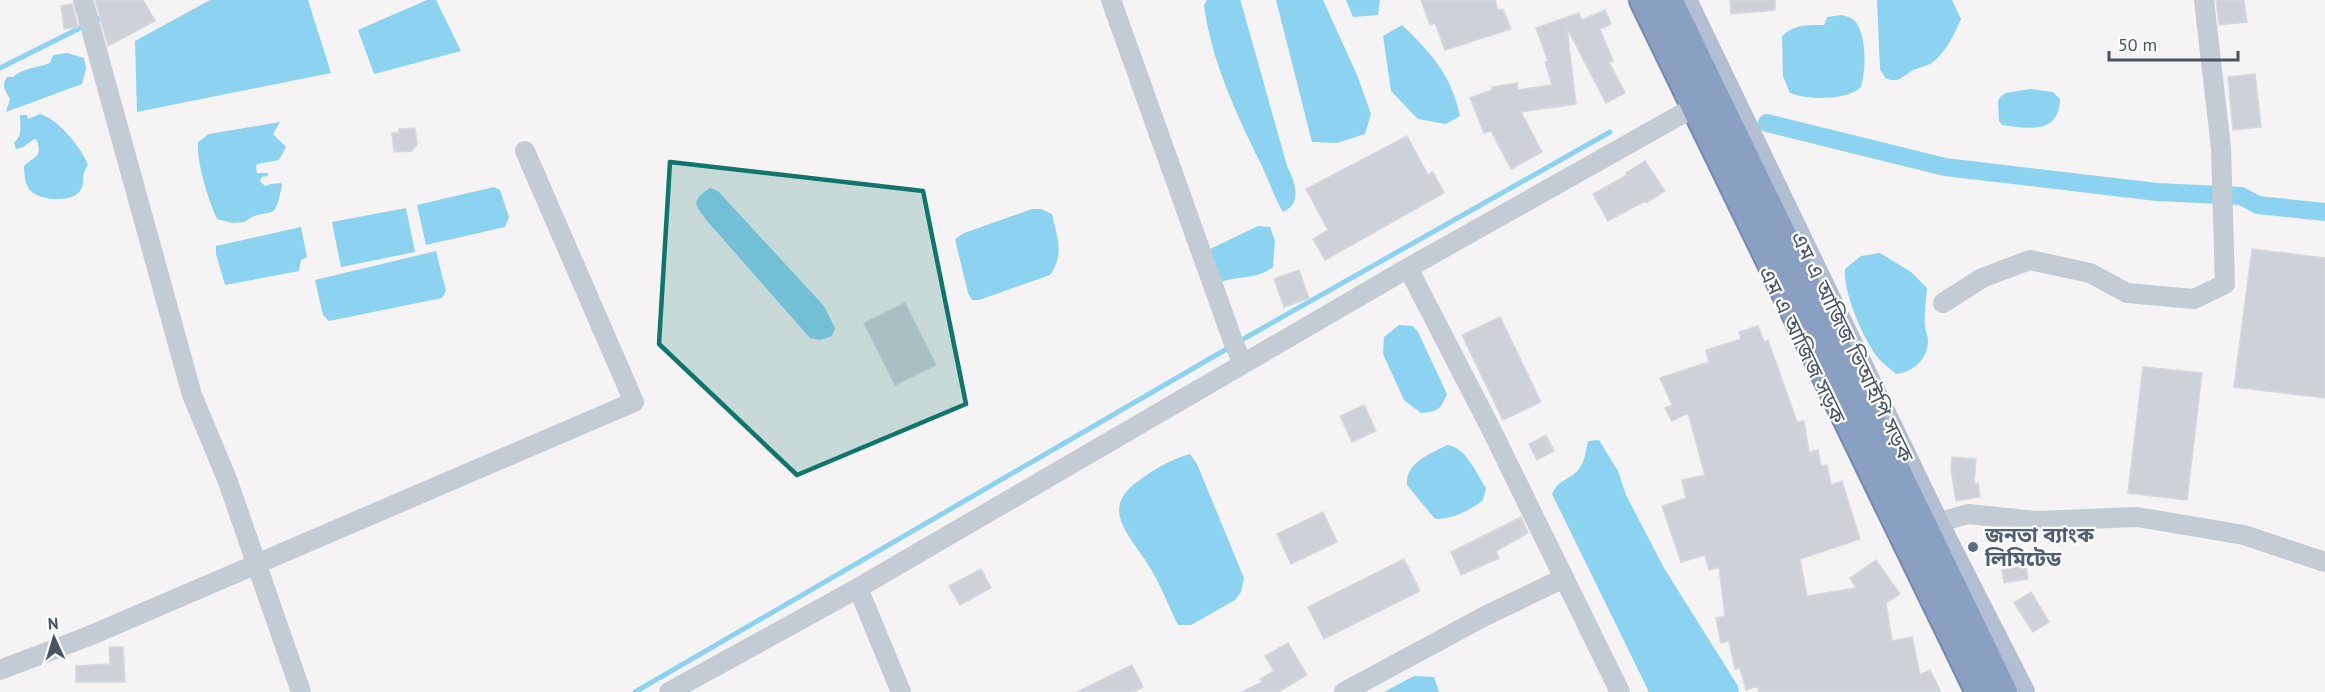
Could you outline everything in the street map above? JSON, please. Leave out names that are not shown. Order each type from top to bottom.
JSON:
[{"type":"highway","points":[[1644,0],[1980,692]]},
{"type":"highway","points":[[1668,0],[2003,692]]},
{"type":"main road","name":"এম এ আজিজ সড়ক","points":[[1635,0],[1966,692]]},
{"type":"main road","name":"এম এ আজিজ ভিআইপি সড়ক","points":[[1685,0],[1937,523],[2023,692]]},
{"type":"street","points":[[83,0],[192,395],[227,479],[301,692]]},
{"type":"street","points":[[1112,0],[1234,344],[1243,363]]},
{"type":"street","points":[[1943,303],[1982,278],[2030,260],[2090,273],[2127,293],[2194,298],[2225,284],[2221,148],[2204,0]]},
{"type":"street","points":[[669,692],[858,588],[1408,268],[1689,110]]},
{"type":"street","points":[[0,670],[89,636],[257,565],[634,402],[525,151]]},
{"type":"street","points":[[1408,268],[1490,427],[1620,692]]},
{"type":"street","points":[[1937,523],[1968,514],[2037,521],[2137,517],[2244,535],[2325,562]]},
{"type":"street","points":[[1344,692],[1485,616],[1564,578]]},
{"type":"street","points":[[858,588],[901,692]]},
{"type":"highlighted area","points":[[670,162],[923,191],[966,404],[797,475],[659,344]]},
{"type":"water","points":[[210,0],[308,0],[331,73],[137,112],[135,41]]},
{"type":"water","points":[[427,0],[436,0],[461,51],[374,74],[358,30]]},
{"type":"water","points":[[1207,0],[1240,0],[1241,2],[1287,166],[1295,185],[1293,203],[1283,212],[1235,108],[1219,67],[1207,26],[1204,5]]},
{"type":"water","points":[[1276,0],[1323,0],[1357,75],[1371,114],[1365,134],[1337,143],[1312,142]]},
{"type":"water","points":[[1346,0],[1380,0],[1378,15],[1353,17]]},
{"type":"water","points":[[1877,0],[1952,0],[1961,19],[1937,59],[1898,80],[1893,80],[1885,78],[1880,69]]},
{"type":"water","points":[[1842,15],[1855,21],[1862,35],[1864,72],[1861,87],[1846,95],[1827,98],[1790,93],[1783,76],[1782,37],[1796,27],[1824,25],[1827,17]]},
{"type":"water","points":[[1402,25],[1431,55],[1446,76],[1460,116],[1446,124],[1418,119],[1391,91],[1383,36]]},
{"type":"water","points":[[67,53],[84,58],[86,69],[82,84],[6,112],[10,99],[4,86],[7,77],[13,77],[25,70],[50,63],[53,55]]},
{"type":"water","points":[[2030,89],[2053,92],[2060,99],[2054,118],[2049,124],[2041,127],[2023,128],[2002,125],[1999,121],[1998,101],[2001,96]]},
{"type":"water","points":[[40,114],[62,128],[85,158],[88,165],[84,172],[82,188],[76,195],[54,199],[39,196],[29,189],[24,166],[38,154],[37,140],[34,139],[16,149],[14,143],[20,133],[20,115],[27,115],[28,119]]},
{"type":"water","points":[[280,122],[273,134],[286,147],[279,160],[257,164],[256,168],[257,173],[268,173],[268,176],[262,177],[260,181],[265,186],[281,183],[282,185],[275,209],[253,216],[245,222],[232,223],[217,219],[201,170],[198,142],[209,134]]},
{"type":"water","points":[[494,187],[500,190],[509,217],[505,227],[426,245],[417,205]]},
{"type":"water","points":[[710,188],[718,191],[824,306],[835,328],[832,336],[820,340],[810,338],[708,222],[696,204],[699,197]]},
{"type":"water","points":[[406,208],[415,252],[341,267],[332,222]]},
{"type":"water","points":[[1032,209],[1041,209],[1052,214],[1059,253],[1050,275],[979,300],[972,300],[968,293],[955,239],[964,233]]},
{"type":"water","points":[[1258,226],[1270,227],[1275,241],[1273,267],[1261,274],[1221,282],[1208,250]]},
{"type":"water","points":[[301,227],[307,257],[301,260],[299,271],[225,285],[216,246]]},
{"type":"water","points":[[436,251],[446,291],[442,298],[329,321],[323,315],[315,280]]},
{"type":"water","points":[[1880,253],[1911,272],[1927,288],[1926,353],[1919,363],[1903,373],[1896,374],[1878,358],[1855,315],[1847,290],[1845,269],[1861,256]]},
{"type":"water","points":[[1399,325],[1413,326],[1418,332],[1447,394],[1440,407],[1435,410],[1421,413],[1404,400],[1383,354],[1384,337]]},
{"type":"water","points":[[1599,440],[1618,471],[1626,495],[1664,568],[1738,686],[1739,692],[1649,692],[1552,494],[1558,485],[1579,469],[1588,441]]},
{"type":"water","points":[[1447,445],[1460,450],[1486,488],[1483,500],[1472,508],[1454,516],[1435,519],[1407,485],[1407,477],[1410,470],[1420,460]]},
{"type":"water","points":[[1190,454],[1197,464],[1244,578],[1241,592],[1235,600],[1191,625],[1178,625],[1156,577],[1122,524],[1119,512],[1121,501],[1127,490],[1164,464]]},
{"type":"water","points":[[1414,676],[1434,677],[1439,692],[1384,692]]},
{"type":"building","points":[[95,0],[143,0],[155,21],[108,46]]},
{"type":"building","points":[[1421,0],[1495,0],[1498,10],[1503,9],[1511,29],[1445,50],[1435,23],[1430,25]]},
{"type":"building","points":[[1730,0],[1775,0],[1775,10],[1731,14]]},
{"type":"building","points":[[2216,0],[2244,0],[2247,22],[2219,25]]},
{"type":"building","points":[[72,4],[78,27],[64,29],[61,6]]},
{"type":"building","points":[[1605,10],[1611,24],[1600,29],[1613,61],[1609,62],[1625,93],[1606,103],[1567,28],[1576,104],[1521,112],[1542,152],[1511,169],[1491,131],[1484,133],[1470,98],[1492,90],[1492,87],[1517,83],[1518,90],[1552,85],[1545,62],[1548,61],[1536,28],[1579,13],[1582,20]]},
{"type":"building","points":[[2255,74],[2261,127],[2233,130],[2228,77]]},
{"type":"building","points":[[415,128],[417,144],[412,151],[394,152],[392,133],[399,133],[399,129]]},
{"type":"building","points":[[1407,136],[1428,175],[1433,172],[1444,193],[1325,260],[1313,239],[1328,230],[1306,189]]},
{"type":"building","points":[[1645,161],[1665,191],[1608,221],[1593,194],[1627,175],[1626,173]]},
{"type":"building","points":[[2252,249],[2325,258],[2325,398],[2234,387]]},
{"type":"building","points":[[1299,270],[1309,298],[1284,307],[1274,279]]},
{"type":"building","points":[[905,303],[936,365],[895,385],[864,323]]},
{"type":"building","points":[[1500,317],[1541,402],[1503,420],[1462,335]]},
{"type":"building","points":[[1758,326],[1764,342],[1768,340],[1797,422],[1804,421],[1809,452],[1818,450],[1821,466],[1827,465],[1831,485],[1842,481],[1860,539],[1800,559],[1807,596],[1856,588],[1850,578],[1876,560],[1900,594],[1886,603],[1892,641],[1912,637],[1920,675],[1930,670],[1941,692],[1759,692],[1758,686],[1746,690],[1740,668],[1735,669],[1729,641],[1721,643],[1716,618],[1725,616],[1719,567],[1709,570],[1705,555],[1681,562],[1662,506],[1686,498],[1682,480],[1705,475],[1688,413],[1672,421],[1665,408],[1672,405],[1660,378],[1709,362],[1706,350],[1741,339],[1739,332]]},
{"type":"building","points":[[2143,367],[2202,373],[2187,500],[2128,493]]},
{"type":"building","points":[[1364,405],[1376,431],[1352,442],[1340,416]]},
{"type":"building","points":[[1546,435],[1554,451],[1537,460],[1529,444]]},
{"type":"building","points":[[1952,457],[1976,459],[1974,484],[1978,483],[1980,497],[1956,501],[1951,470]]},
{"type":"building","points":[[1323,512],[1337,542],[1291,564],[1277,534]]},
{"type":"building","points":[[1521,517],[1528,533],[1496,551],[1499,558],[1461,575],[1451,552]]},
{"type":"building","points":[[1404,559],[1420,591],[1324,639],[1308,607]]},
{"type":"building","points":[[2026,566],[2028,579],[2004,583],[2002,570]]},
{"type":"building","points":[[981,569],[991,588],[960,605],[949,586]]},
{"type":"building","points":[[2031,592],[2049,622],[2033,632],[2014,603]]},
{"type":"building","points":[[1288,643],[1307,675],[1278,692],[1242,692],[1262,682],[1260,679],[1274,671],[1265,656]]},
{"type":"building","points":[[109,647],[123,647],[125,682],[76,682],[76,666],[110,664]]},
{"type":"building","points":[[1132,665],[1143,687],[1133,692],[1077,692]]},
{"type":"waterway","points":[[0,68],[106,15]]},
{"type":"waterway","points":[[1767,123],[1945,167],[2157,192],[2241,196],[2258,205],[2325,212]]},
{"type":"waterway","points":[[1238,342],[1610,132]]},
{"type":"waterway","points":[[635,692],[1230,347]]},
{"type":"place","name":"জনতা ব্যাংক লিমিটেড","points":[[1973,547]]}]
